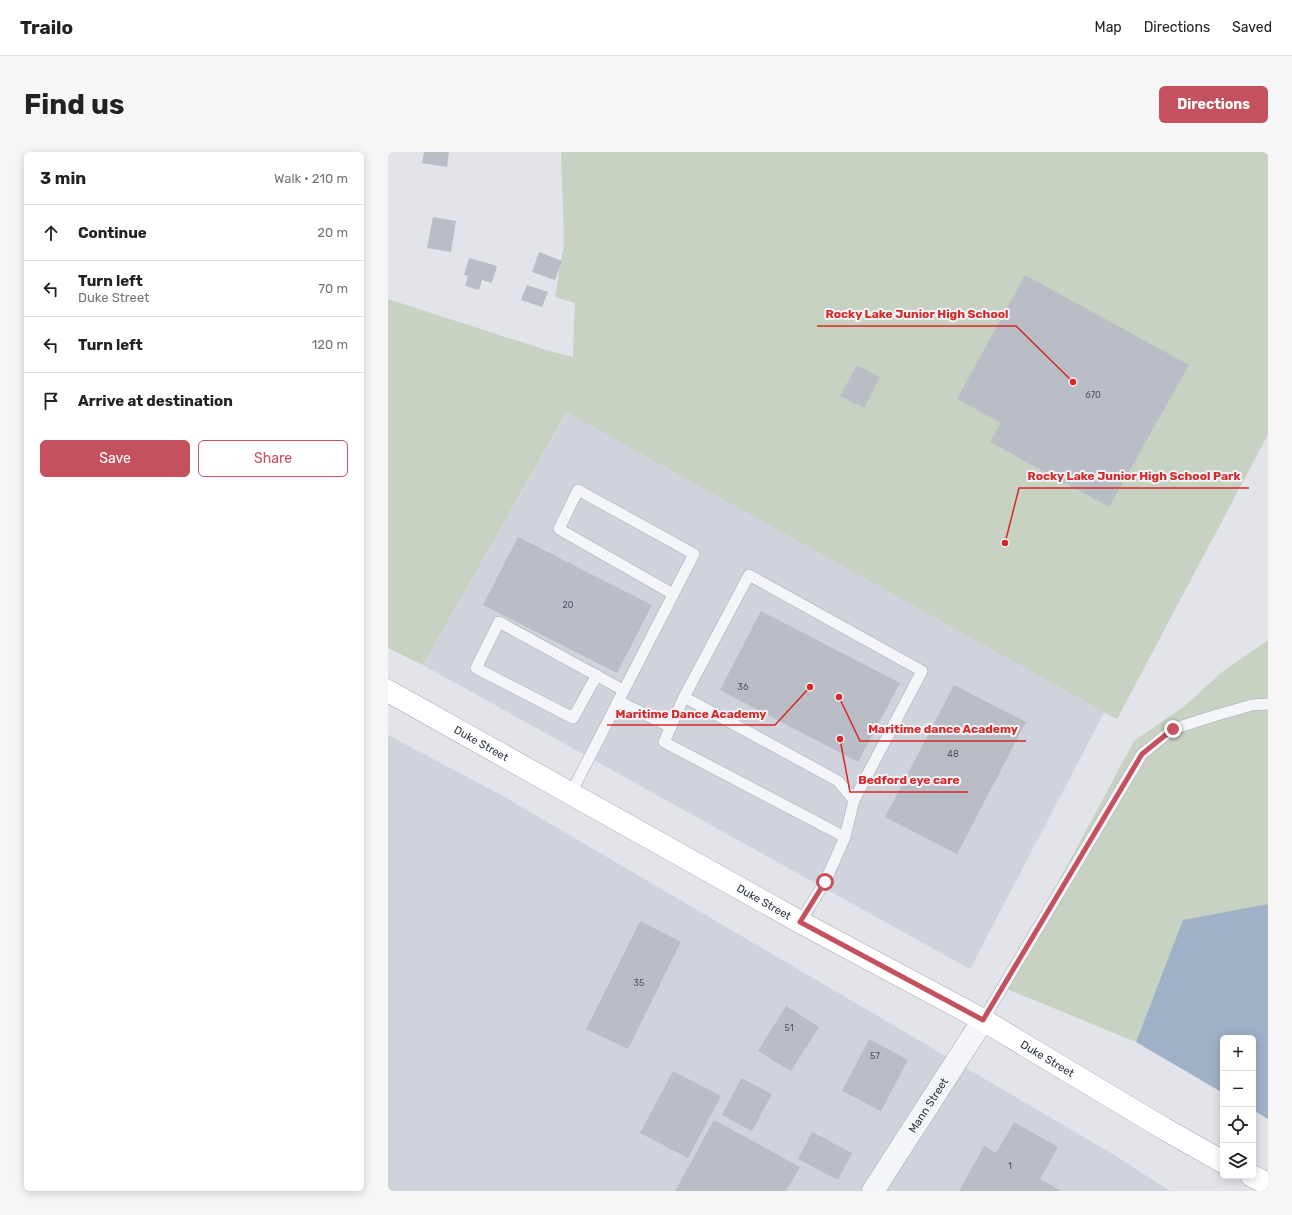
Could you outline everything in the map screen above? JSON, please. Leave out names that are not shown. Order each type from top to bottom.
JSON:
[{"type":"main road","name":"Duke Street","points":[[388,691],[800,922],[983,1020],[1163,1128],[1220,1160]]},
{"type":"main road","points":[[1256,1178],[1268,1184]]},
{"type":"street","name":"Mann Street","points":[[873,1191],[983,1020]]},
{"type":"lane","points":[[570,793],[674,594],[694,554],[578,490],[559,529],[674,594]]},
{"type":"lane","points":[[800,922],[825,882],[845,837],[854,800],[922,671],[749,575],[684,698],[664,742],[845,837]]},
{"type":"lane","points":[[597,675],[572,718],[476,668],[499,622],[597,675],[624,690]]},
{"type":"lane","points":[[684,698],[838,781],[854,800]]},
{"type":"lane","points":[[618,701],[670,727]]},
{"type":"lane","points":[[983,1020],[1142,754],[1173,729],[1252,705],[1268,704]]},
{"type":"shaded area","points":[[1268,152],[1268,434],[1117,719],[1104,713],[970,969],[423,665],[567,413],[573,357],[575,303]]},
{"type":"shaded area","points":[[388,735],[503,796],[1116,1156],[1170,1191],[388,1190]]},
{"type":"green space","points":[[561,152],[1268,152],[1268,434],[1117,719],[567,412],[423,665],[388,648],[388,299],[546,350],[573,357],[575,303],[555,297],[564,243]]},
{"type":"green space","points":[[1268,640],[1268,904],[1183,921],[1136,1042],[1002,987],[1134,741],[1186,705],[1222,672]]},
{"type":"water","points":[[1268,904],[1268,1119],[1256,1112],[1256,1035],[1220,1035],[1220,1091],[1136,1042],[1183,920]]},
{"type":"building","points":[[424,152],[449,152],[447,167],[422,163]]},
{"type":"building","points":[[433,217],[456,221],[451,252],[427,248]]},
{"type":"building","points":[[539,252],[562,261],[555,280],[532,272]]},
{"type":"building","points":[[469,258],[497,266],[492,283],[482,280],[479,290],[465,286],[468,276],[464,275]]},
{"type":"building","points":[[1025,275],[1189,365],[1109,507],[990,442],[1001,423],[957,399]]},
{"type":"building","points":[[527,285],[548,292],[542,307],[521,300]]},
{"type":"building","points":[[857,365],[880,377],[864,408],[840,396]]},
{"type":"building","points":[[518,537],[652,605],[617,673],[483,605]]},
{"type":"building","points":[[761,611],[900,683],[858,762],[720,690]]},
{"type":"building","points":[[954,685],[1026,722],[957,854],[885,817]]},
{"type":"building","points":[[640,921],[681,942],[628,1049],[586,1029]]},
{"type":"building","points":[[786,1006],[819,1027],[791,1071],[758,1051]]},
{"type":"building","points":[[869,1039],[908,1060],[881,1111],[842,1091]]},
{"type":"building","points":[[673,1071],[721,1096],[688,1158],[640,1133]]},
{"type":"building","points":[[741,1078],[772,1094],[752,1131],[722,1115]]},
{"type":"building","points":[[714,1120],[800,1167],[786,1191],[675,1191]]},
{"type":"building","points":[[1014,1122],[1058,1147],[1040,1179],[1061,1191],[959,1191],[984,1146],[996,1153]]},
{"type":"building","points":[[812,1132],[852,1153],[838,1180],[798,1159]]},
{"type":"place","name":"Rocky Lake Junior High School","points":[[1073,382]]},
{"type":"place","name":"Rocky Lake Junior High School Park","points":[[1005,543]]},
{"type":"place","name":"Maritime Dance Academy","points":[[810,687]]},
{"type":"place","name":"Maritime dance Academy","points":[[839,697]]},
{"type":"place","name":"Bedford eye care","points":[[840,739]]},
{"type":"route","points":[[825,882],[800,922],[983,1020],[1142,754],[1173,729]]}]
